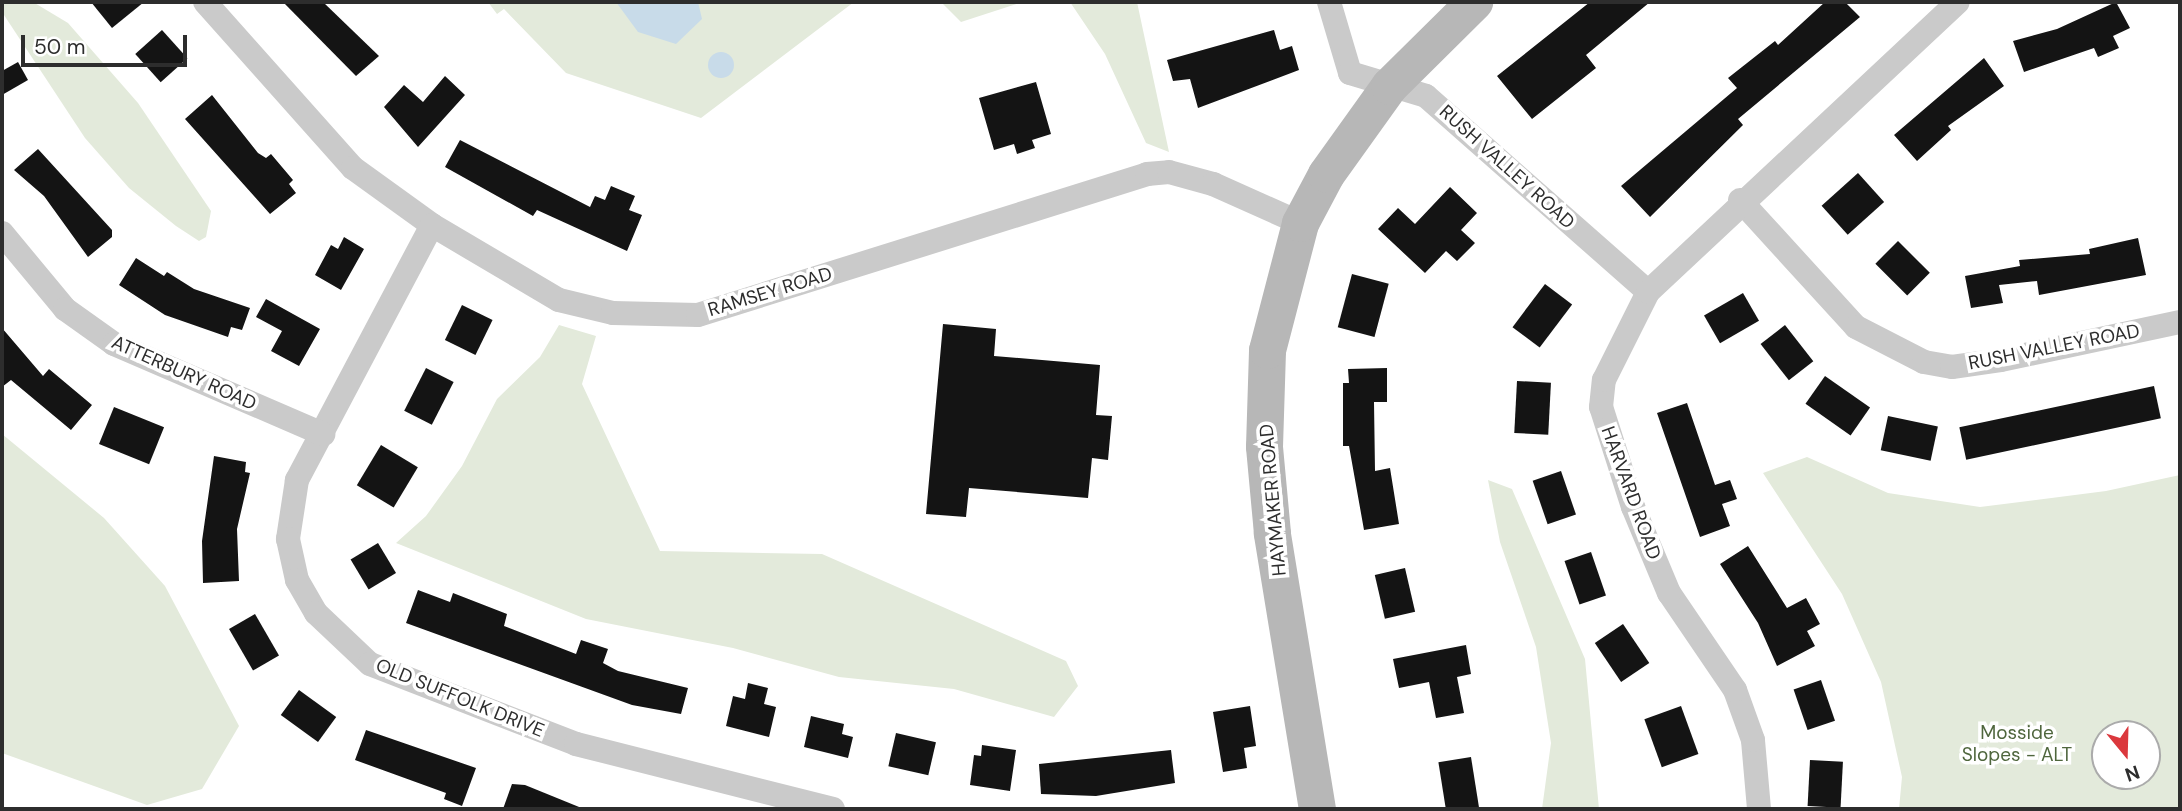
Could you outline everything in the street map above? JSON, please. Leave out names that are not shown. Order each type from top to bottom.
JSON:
[{"type":"main road","name":"HAYMAKER ROAD","points":[[1317,809],[1272,533],[1264,446],[1268,350],[1300,223],[1326,174],[1390,86],[1474,2]]},
{"type":"street","name":"RAMSEY ROAD","points":[[205,2],[353,168],[432,225],[559,300],[644,316],[698,315],[1147,174],[1169,172],[1213,184],[1300,223]]},
{"type":"street","name":"RUSH VALLEY ROAD","points":[[1329,2],[1350,73],[1426,96],[1648,292]]},
{"type":"street","name":"HARVARD ROAD","points":[[1759,809],[1753,740],[1735,690],[1669,593],[1612,453],[1601,407],[1604,380],[1648,292],[1740,200],[1958,2]]},
{"type":"street","name":"RUSH VALLEY ROAD","points":[[1740,200],[1856,327],[1924,362],[1952,367],[2001,360],[2180,322]]},
{"type":"street","name":"OLD SUFFOLK DRIVE","points":[[432,225],[297,480],[288,539],[298,580],[316,613],[370,664],[576,744],[833,809]]},
{"type":"street","name":"ATTERBURY ROAD","points":[[2,233],[65,309],[114,344],[323,434]]},
{"type":"green space","points":[[2,2],[33,2],[68,23],[138,103],[211,211],[206,237],[199,241],[129,188],[85,138],[2,12]]},
{"type":"green space","points":[[488,2],[854,2],[701,118],[566,73],[504,9],[497,14]]},
{"type":"green space","points":[[941,2],[1023,2],[961,22]]},
{"type":"green space","points":[[1070,2],[1137,2],[1169,152],[1146,143],[1105,54]]},
{"type":"green space","points":[[559,325],[596,336],[582,384],[660,551],[822,554],[1066,661],[1078,686],[1054,717],[954,689],[839,677],[733,648],[586,619],[396,543],[426,516],[462,466],[497,399],[540,357]]},
{"type":"green space","points":[[2,434],[104,518],[165,586],[239,726],[202,789],[147,805],[2,753]]},
{"type":"green space","name":"Mosside Slopes - ALT","points":[[1807,457],[1888,493],[1980,507],[2106,491],[2180,475],[2180,809],[1899,809],[1902,777],[1881,682],[1842,594],[1763,473]]},
{"type":"green space","points":[[1488,480],[1512,489],[1585,659],[1599,809],[1542,809],[1551,743],[1536,647],[1500,542]]},
{"type":"water","points":[[616,2],[698,2],[702,19],[676,44],[638,32]]},
{"type":"water","points":[[721,52],[730,56],[734,65],[730,74],[721,78],[712,74],[708,65],[712,56]]},
{"type":"building","points":[[91,2],[144,2],[112,28]]},
{"type":"building","points":[[283,2],[323,2],[379,56],[356,76]]},
{"type":"building","points":[[1590,2],[1650,2],[1586,55],[1596,68],[1532,119],[1497,76]]},
{"type":"building","points":[[1825,2],[1845,2],[1860,17],[1738,119],[1743,125],[1650,217],[1621,186],[1737,88],[1728,78],[1775,41],[1778,45]]},
{"type":"building","points":[[2116,2],[2130,28],[2113,36],[2119,48],[2098,57],[2094,48],[2024,72],[2013,41],[2057,29]]},
{"type":"building","points":[[162,30],[187,58],[161,82],[135,54]]},
{"type":"building","points":[[1274,30],[1280,50],[1292,46],[1299,70],[1198,108],[1190,79],[1173,81],[1167,60]]},
{"type":"building","points":[[1984,58],[2004,86],[1948,126],[1951,130],[1917,161],[1894,135]]},
{"type":"building","points":[[18,62],[28,80],[2,95],[2,71]]},
{"type":"building","points":[[445,76],[465,95],[418,147],[384,107],[404,85],[423,102]]},
{"type":"building","points":[[1036,82],[1051,134],[1032,140],[1035,148],[1017,154],[1014,144],[994,150],[979,98]]},
{"type":"building","points":[[212,95],[258,153],[266,158],[271,154],[293,180],[289,184],[296,193],[270,214],[185,119]]},
{"type":"building","points":[[460,140],[590,207],[595,196],[605,200],[611,186],[635,196],[629,210],[642,215],[627,251],[537,210],[533,216],[445,167]]},
{"type":"building","points":[[38,149],[112,230],[112,237],[88,257],[44,196],[14,170]]},
{"type":"building","points":[[1858,173],[1884,202],[1848,235],[1822,206]]},
{"type":"building","points":[[1450,187],[1477,213],[1461,230],[1475,243],[1457,261],[1446,251],[1425,273],[1378,229],[1398,208],[1415,224]]},
{"type":"building","points":[[344,237],[364,249],[341,290],[315,275],[331,245],[338,249]]},
{"type":"building","points":[[2138,238],[2146,275],[2039,295],[2037,281],[1999,285],[2003,303],[1971,308],[1965,276],[2020,266],[2019,260],[2090,254],[2089,249]]},
{"type":"building","points":[[1898,241],[1930,273],[1907,295],[1875,264]]},
{"type":"building","points":[[136,258],[164,276],[167,272],[194,289],[250,308],[242,330],[231,327],[228,337],[165,315],[119,285]]},
{"type":"building","points":[[1352,274],[1389,284],[1374,337],[1338,327]]},
{"type":"building","points":[[1545,284],[1572,304],[1540,348],[1513,327]]},
{"type":"building","points":[[1743,293],[1759,321],[1720,343],[1704,316]]},
{"type":"building","points":[[266,299],[320,329],[299,366],[271,351],[282,331],[256,317]]},
{"type":"building","points":[[462,305],[493,320],[475,355],[445,340]]},
{"type":"building","points":[[943,324],[996,329],[994,356],[1100,365],[1096,415],[1112,416],[1108,460],[1092,458],[1088,498],[969,488],[966,517],[926,514]]},
{"type":"building","points":[[1785,325],[1813,361],[1789,380],[1761,344]]},
{"type":"building","points":[[2,328],[43,376],[49,369],[92,405],[71,430],[11,380],[2,387]]},
{"type":"building","points":[[426,368],[454,382],[432,425],[404,411]]},
{"type":"building","points":[[1387,368],[1387,402],[1374,402],[1375,471],[1390,468],[1399,524],[1364,530],[1349,446],[1343,446],[1343,383],[1349,383],[1348,369]]},
{"type":"building","points":[[1825,376],[1870,408],[1851,435],[1805,404]]},
{"type":"building","points":[[1517,381],[1551,383],[1548,435],[1514,433]]},
{"type":"building","points":[[2154,386],[2161,418],[1966,460],[1959,427]]},
{"type":"building","points":[[1687,403],[1715,485],[1730,480],[1737,499],[1722,504],[1730,526],[1700,537],[1657,413]]},
{"type":"building","points":[[114,407],[164,427],[149,464],[99,444]]},
{"type":"building","points":[[1888,416],[1938,427],[1931,461],[1881,450]]},
{"type":"building","points":[[381,445],[418,467],[394,507],[357,485]]},
{"type":"building","points":[[214,456],[246,462],[245,472],[250,473],[237,529],[239,581],[203,583],[202,541]]},
{"type":"building","points":[[1561,471],[1576,514],[1548,524],[1533,481]]},
{"type":"building","points":[[378,543],[396,573],[369,589],[351,559]]},
{"type":"building","points":[[1748,546],[1787,608],[1806,598],[1820,624],[1807,631],[1815,646],[1777,666],[1758,623],[1720,564]]},
{"type":"building","points":[[1591,552],[1606,595],[1580,605],[1565,561]]},
{"type":"building","points":[[1405,568],[1415,612],[1385,619],[1375,575]]},
{"type":"building","points":[[418,590],[450,602],[453,593],[507,614],[504,626],[576,654],[581,640],[608,649],[603,663],[618,671],[688,688],[681,714],[632,705],[406,623]]},
{"type":"building","points":[[255,614],[279,656],[253,671],[229,629]]},
{"type":"building","points":[[1623,624],[1649,663],[1621,682],[1595,643]]},
{"type":"building","points":[[1466,645],[1471,674],[1457,677],[1464,713],[1436,718],[1429,682],[1399,688],[1393,659]]},
{"type":"building","points":[[1821,680],[1835,721],[1808,730],[1794,689]]},
{"type":"building","points":[[748,683],[768,688],[764,704],[776,707],[769,737],[726,726],[733,696],[745,699]]},
{"type":"building","points":[[299,690],[336,717],[318,742],[281,715]]},
{"type":"building","points":[[1250,706],[1256,746],[1244,748],[1247,768],[1223,772],[1213,712]]},
{"type":"building","points":[[1681,706],[1698,754],[1662,767],[1644,719]]},
{"type":"building","points":[[811,716],[844,724],[842,734],[853,737],[848,758],[804,747]]},
{"type":"building","points":[[366,730],[476,768],[462,806],[444,799],[446,793],[355,760]]},
{"type":"building","points":[[896,733],[936,742],[928,775],[888,766]]},
{"type":"building","points":[[982,745],[1016,750],[1010,791],[970,785],[974,755],[981,756]]},
{"type":"building","points":[[1171,750],[1175,783],[1096,796],[1041,794],[1039,764]]},
{"type":"building","points":[[1471,757],[1479,809],[1446,809],[1438,762]]},
{"type":"building","points":[[1810,760],[1843,762],[1841,808],[1808,806]]},
{"type":"building","points":[[512,784],[525,785],[584,809],[503,809]]}]
